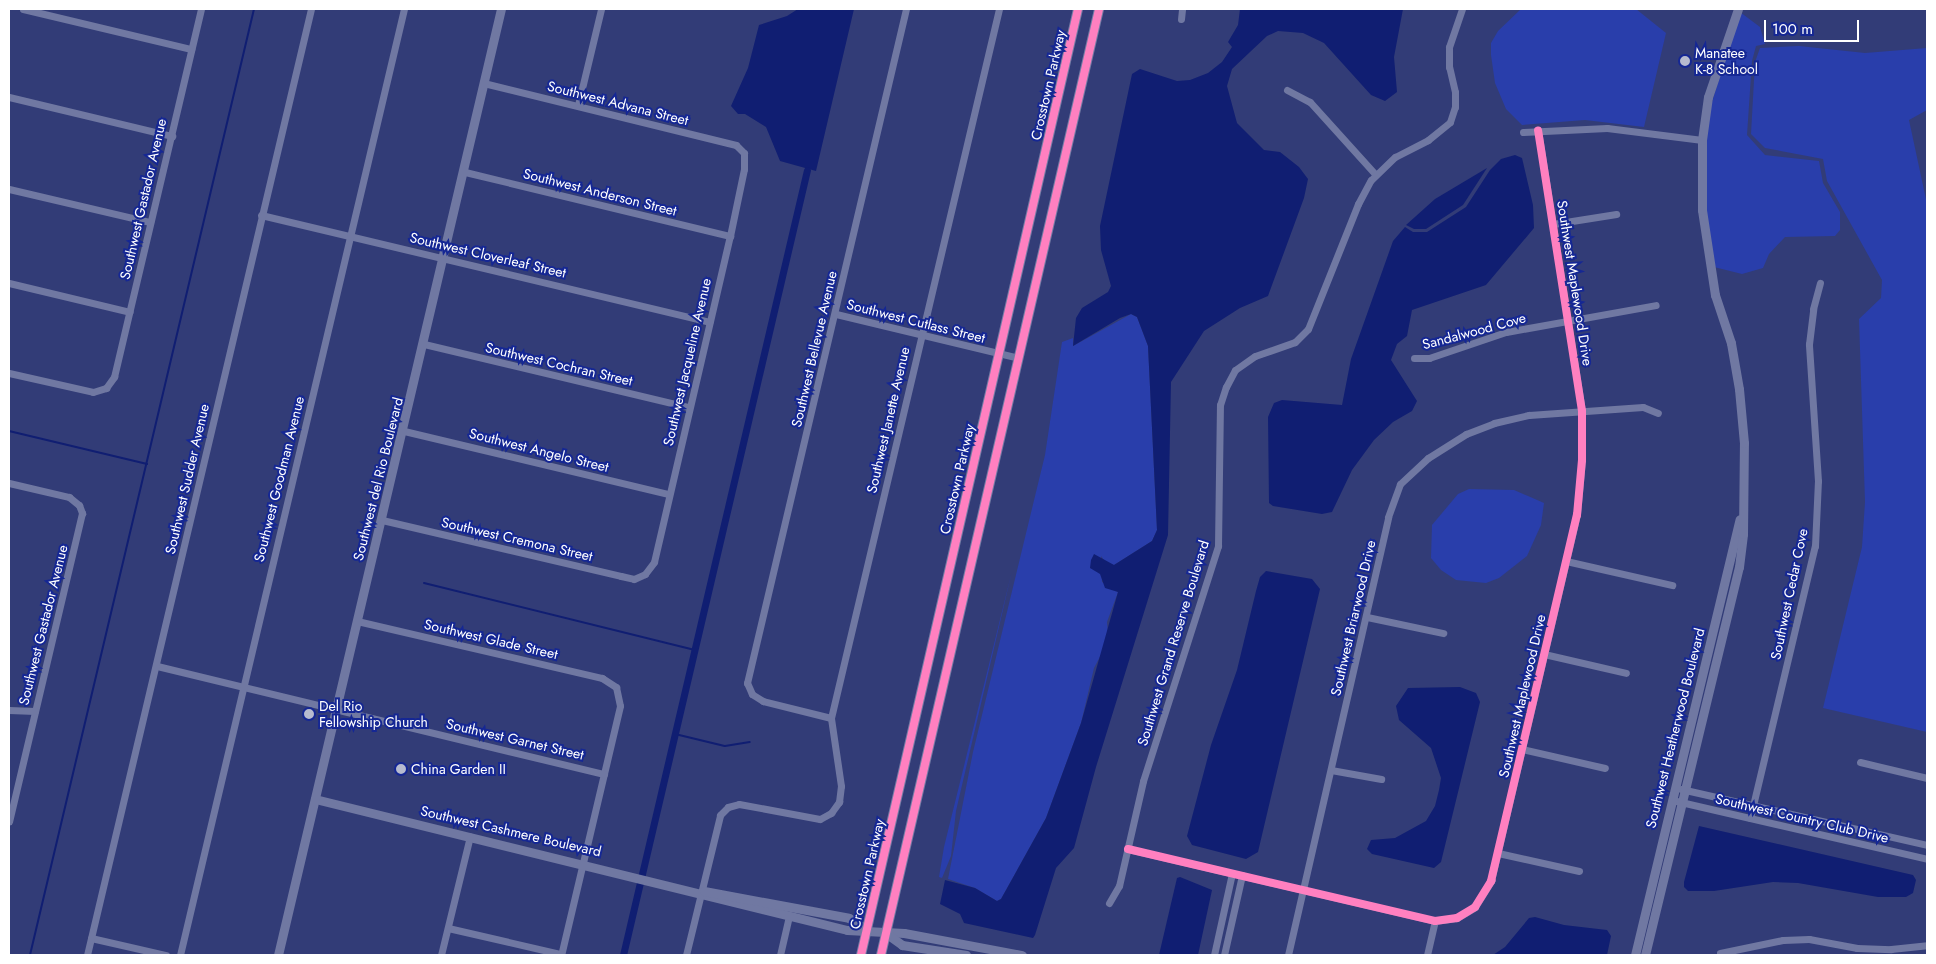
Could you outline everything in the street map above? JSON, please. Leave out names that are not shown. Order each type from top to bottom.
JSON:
[{"type":"main road","name":"Crosstown Parkway","points":[[861,955],[1078,9]]},
{"type":"main road","points":[[881,955],[1100,9]]},
{"type":"street","points":[[23,9],[192,49]]},
{"type":"street","name":"Southwest Gastador Avenue","points":[[9,373],[83,391],[102,390],[114,377],[201,9]]},
{"type":"street","name":"Southwest Sudder Avenue","points":[[87,955],[311,9]]},
{"type":"street","name":"Southwest Goodman Avenue","points":[[180,955],[404,9]]},
{"type":"street","name":"Southwest del Rio Boulevard","points":[[278,955],[404,431],[501,9]]},
{"type":"street","points":[[578,105],[601,9]]},
{"type":"street","name":"Southwest Bellevue Avenue","points":[[831,718],[763,701],[752,694],[747,683],[836,314],[906,9]]},
{"type":"street","name":"Southwest Janette Avenue","points":[[701,892],[720,815],[728,807],[739,804],[808,819],[826,816],[840,802],[841,786],[831,718],[999,9]]},
{"type":"street","points":[[1181,19],[1182,9]]},
{"type":"street","name":"Southwest Grand Reserve Boulevard","points":[[1108,903],[1119,886],[1143,781],[1218,546],[1220,405],[1226,386],[1236,370],[1255,356],[1295,342],[1308,329],[1358,204],[1376,174],[1395,157],[1428,140],[1450,122],[1456,107],[1455,92],[1449,67],[1449,47],[1462,9]]},
{"type":"street","name":"Southwest Heatherwood Boulevard","points":[[1635,955],[1679,789],[1743,507],[1744,443],[1740,389],[1707,253],[1702,210],[1702,140],[1719,57],[1738,9]]},
{"type":"street","name":"Southwest Advana Street","points":[[483,83],[736,145],[744,153]]},
{"type":"street","points":[[1287,90],[1310,102],[1376,174]]},
{"type":"street","points":[[9,97],[172,136]]},
{"type":"street","points":[[1523,132],[1606,128],[1702,140]]},
{"type":"street","name":"Southwest Maplewood Drive","points":[[1128,849],[1435,921],[1457,918],[1475,907],[1491,881],[1577,515],[1582,411],[1570,322],[1538,130]]},
{"type":"street","name":"Southwest Jacqueline Avenue","points":[[645,574],[654,562],[730,236],[744,170],[744,153]]},
{"type":"street","name":"Southwest Anderson Street","points":[[464,172],[730,236]]},
{"type":"street","points":[[9,189],[150,222]]},
{"type":"street","points":[[1553,224],[1616,214]]},
{"type":"street","name":"Southwest Cloverleaf Street","points":[[261,215],[351,238],[443,256],[709,322]]},
{"type":"street","name":"Southwest Cedar Cove","points":[[1750,818],[1815,546],[1818,481],[1809,344],[1813,309],[1820,282]]},
{"type":"street","points":[[9,283],[130,312]]},
{"type":"street","name":"Sandalwood Cove","points":[[1414,358],[1428,358],[1506,332],[1656,305]]},
{"type":"street","name":"Southwest Cutlass Street","points":[[836,314],[1019,358]]},
{"type":"street","name":"Southwest Cochran Street","points":[[424,344],[689,407]]},
{"type":"street","name":"Southwest Briarwood Drive","points":[[1288,955],[1367,617],[1388,517],[1400,484],[1428,458],[1466,434],[1494,423],[1529,415],[1643,407],[1658,413]]},
{"type":"street","name":"Southwest Angelo Street","points":[[404,431],[669,494]]},
{"type":"street","name":"Southwest Gastador Avenue","points":[[9,483],[69,498],[79,505],[81,518],[10,809],[9,821]]},
{"type":"street","name":"Southwest Cremona Street","points":[[382,520],[622,576],[634,578],[645,574]]},
{"type":"street","points":[[1566,561],[1672,585]]},
{"type":"street","points":[[1367,617],[1443,633]]},
{"type":"street","name":"Southwest Glade Street","points":[[358,621],[602,678],[616,688],[620,706],[604,774]]},
{"type":"street","points":[[1544,654],[1626,673]]},
{"type":"street","name":"Southwest Garnet Street","points":[[156,666],[604,774]]},
{"type":"street","points":[[9,710],[35,711]]},
{"type":"street","points":[[1522,749],[1605,768]]},
{"type":"street","points":[[1860,762],[1927,778]]},
{"type":"street","points":[[1331,770],[1381,780]]},
{"type":"street","points":[[448,928],[561,955],[604,774]]},
{"type":"street","name":"Southwest Country Club Drive","points":[[1679,789],[1927,845]]},
{"type":"street","name":"Southwest Cashmere Boulevard","points":[[315,798],[636,875],[847,930],[867,930],[886,934],[913,935],[1022,955]]},
{"type":"street","name":"Southwest Heatherwood Boulevard","points":[[1645,955],[1676,801]]},
{"type":"street","name":"Southwest Country Club Drive","points":[[1676,801],[1927,860]]},
{"type":"street","points":[[441,955],[470,836]]},
{"type":"street","points":[[1498,853],[1580,871]]},
{"type":"street","points":[[1214,955],[1232,873]]},
{"type":"street","points":[[1224,955],[1242,875]]},
{"type":"street","name":"Southwest Cashmere Boulevard","points":[[701,892],[713,891],[849,918],[867,930]]},
{"type":"street","points":[[686,955],[701,892]]},
{"type":"street","points":[[780,955],[789,916]]},
{"type":"street","points":[[1427,955],[1435,921]]},
{"type":"street","name":"Southwest Cashmere Boulevard","points":[[886,934],[902,945],[966,955]]},
{"type":"street","points":[[91,938],[166,955]]},
{"type":"street","points":[[1720,953],[1783,940],[1809,939],[1856,948],[1891,952],[1927,945]]},
{"type":"shaded area","points":[[798,9],[854,9],[816,171],[780,161],[766,127],[745,114],[738,114],[731,106],[748,68],[759,25],[787,16]]},
{"type":"shaded area","points":[[1240,9],[1403,9],[1394,57],[1397,92],[1385,101],[1371,95],[1324,43],[1303,33],[1278,31],[1267,36],[1232,69],[1227,86],[1237,123],[1264,150],[1280,152],[1299,167],[1308,179],[1304,198],[1268,296],[1240,308],[1204,331],[1171,382],[1168,535],[1096,767],[1074,848],[1056,868],[1035,935],[1033,938],[964,923],[960,914],[940,904],[945,880],[975,888],[997,901],[1001,899],[1046,818],[1081,723],[1118,592],[1105,588],[1100,574],[1090,568],[1091,560],[1094,554],[1114,565],[1152,541],[1157,530],[1148,346],[1137,317],[1131,314],[1120,318],[1073,346],[1076,318],[1082,308],[1108,292],[1111,286],[1101,250],[1100,226],[1132,74],[1140,69],[1177,81],[1190,80],[1208,73],[1222,62],[1232,47],[1228,42],[1238,25]]},
{"type":"shaded area","points":[[1521,9],[1636,9],[1666,33],[1644,127],[1585,120],[1522,125],[1506,109],[1495,83],[1491,55],[1491,43],[1498,31]]},
{"type":"shaded area","points":[[1740,12],[1760,27],[1765,44],[1756,46],[1752,61],[1747,135],[1765,155],[1819,161],[1823,183],[1840,212],[1840,230],[1835,236],[1785,237],[1769,254],[1763,268],[1742,274],[1714,267],[1706,210],[1705,140],[1711,105]]},
{"type":"shaded area","points":[[1799,46],[1865,53],[1927,48],[1927,110],[1909,120],[1927,204],[1927,732],[1823,708],[1862,547],[1865,502],[1859,319],[1881,298],[1882,280],[1827,181],[1823,159],[1765,148],[1751,134],[1755,62],[1760,48]]},
{"type":"shaded area","points":[[1515,155],[1522,158],[1533,205],[1534,228],[1486,285],[1412,310],[1407,336],[1397,344],[1391,360],[1417,401],[1412,411],[1393,422],[1374,440],[1352,470],[1332,512],[1322,514],[1273,506],[1269,503],[1268,417],[1274,403],[1282,400],[1342,405],[1351,359],[1393,241],[1405,227],[1413,232],[1427,232],[1466,207],[1490,170],[1501,159]]},
{"type":"shaded area","points":[[1487,168],[1463,205],[1426,229],[1414,229],[1406,225],[1435,199]]},
{"type":"shaded area","points":[[1131,314],[1137,317],[1148,346],[1157,530],[1152,541],[1114,565],[1106,563],[1101,556],[1102,582],[1118,592],[1107,622],[1108,634],[1103,651],[1094,668],[1081,723],[1046,818],[1001,899],[997,901],[975,888],[948,879],[973,752],[1045,455],[1062,342],[1073,338],[1073,346]]},
{"type":"shaded area","points":[[1469,489],[1514,490],[1544,503],[1541,525],[1527,556],[1499,578],[1486,583],[1456,580],[1441,570],[1431,558],[1432,525],[1458,494]]},
{"type":"shaded area","points":[[1012,571],[956,811],[951,856],[942,878],[939,877],[944,847]]},
{"type":"shaded area","points":[[1266,571],[1312,579],[1320,589],[1258,852],[1246,859],[1192,845],[1187,836],[1211,745],[1237,670],[1260,577]]},
{"type":"shaded area","points":[[1460,687],[1476,693],[1480,702],[1441,862],[1434,868],[1372,854],[1367,849],[1371,840],[1395,838],[1426,821],[1435,806],[1441,778],[1431,748],[1399,720],[1396,706],[1408,688]]},
{"type":"shaded area","points":[[1699,826],[1913,875],[1916,880],[1913,893],[1906,897],[1878,897],[1798,883],[1773,882],[1714,891],[1688,891],[1684,887],[1684,882]]},
{"type":"shaded area","points":[[1180,877],[1212,890],[1198,955],[1159,955],[1177,878]]},
{"type":"shaded area","points":[[1535,917],[1564,925],[1607,930],[1611,936],[1607,955],[1493,955],[1505,947],[1529,918]]},
{"type":"waterway","points":[[30,955],[254,9]]},
{"type":"waterway","points":[[623,955],[807,170]]},
{"type":"waterway","points":[[9,431],[147,464]]},
{"type":"waterway","points":[[424,583],[695,650]]},
{"type":"waterway","points":[[675,734],[725,746],[750,742]]},
{"type":"cycle path","points":[[861,955],[1078,9]]},
{"type":"cycle path","points":[[881,955],[1099,9]]},
{"type":"cycle path","points":[[1128,849],[1435,921],[1457,918],[1475,907],[1491,881],[1577,515],[1582,460],[1582,411],[1538,130]]},
{"type":"place","name":"Manatee K-8 School","points":[[1685,61]]},
{"type":"place","name":"Del Rio Fellowship Church","points":[[309,714]]},
{"type":"place","name":"China Garden II","points":[[401,769]]}]
